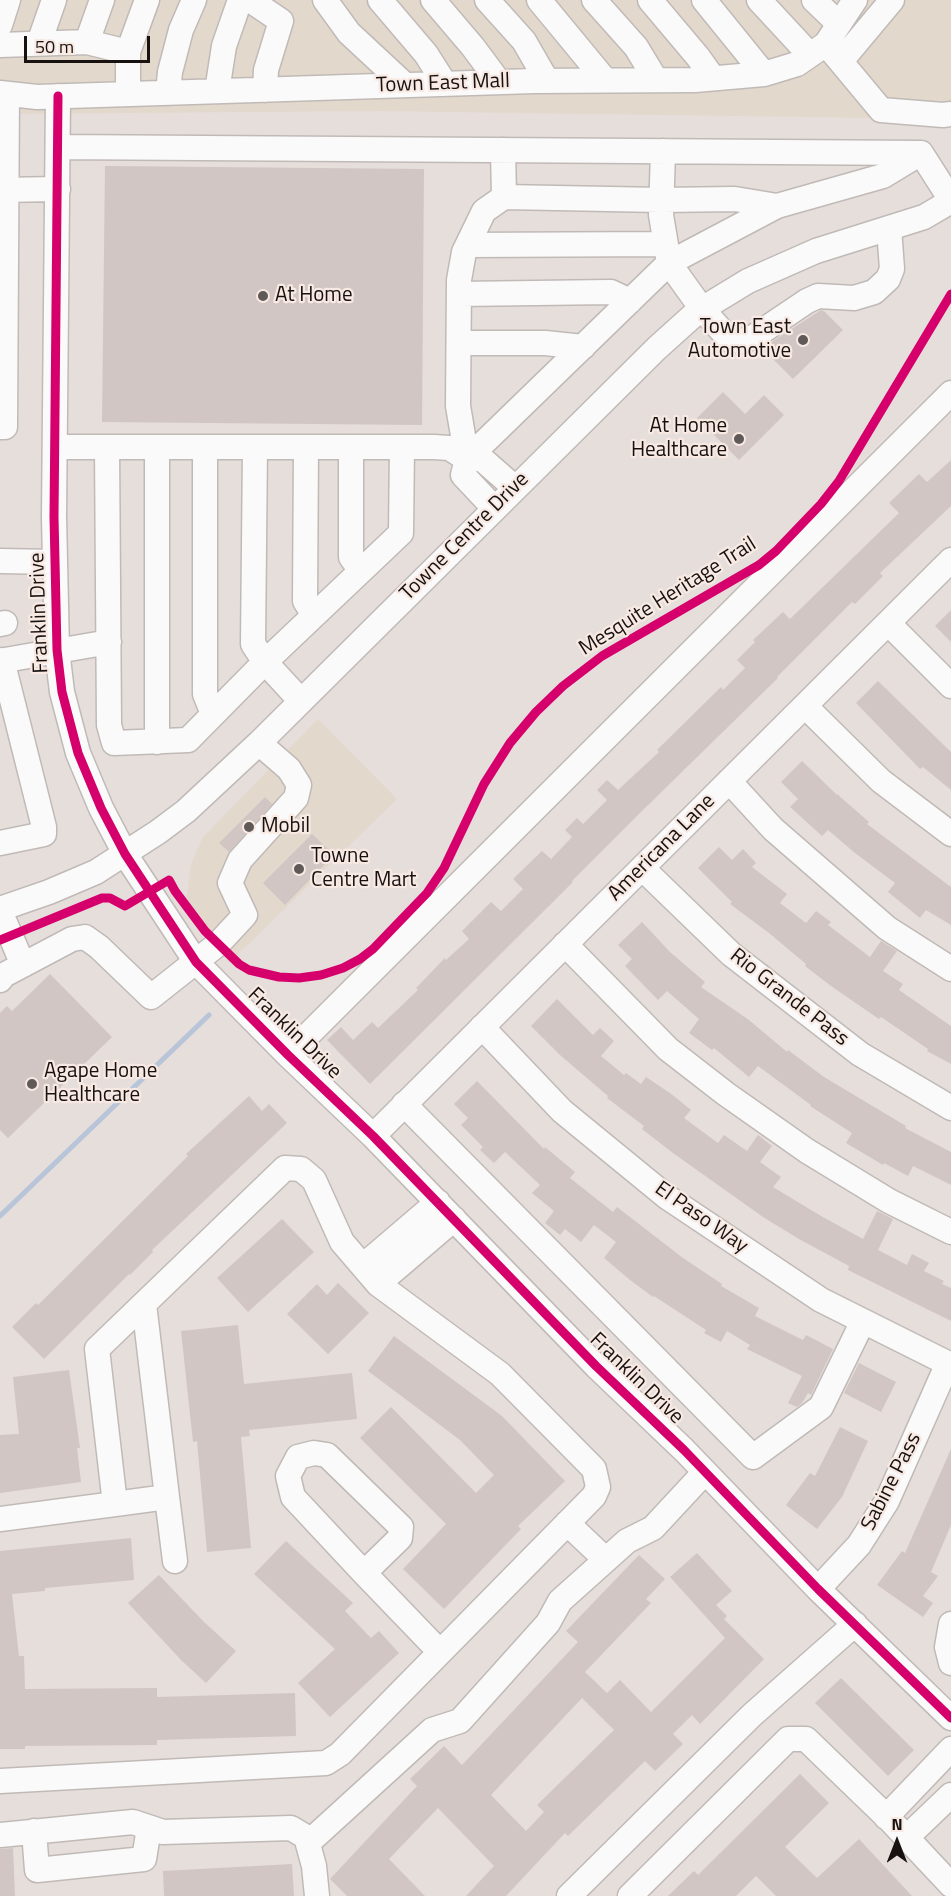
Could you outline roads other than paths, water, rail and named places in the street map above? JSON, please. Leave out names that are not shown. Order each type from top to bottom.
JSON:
[{"type":"street","points":[[0,25],[8,0]]},
{"type":"street","points":[[39,44],[54,0]]},
{"type":"street","points":[[87,42],[102,0]]},
{"type":"street","points":[[128,94],[128,52],[147,0]]},
{"type":"street","points":[[168,93],[170,72],[181,30],[194,0]]},
{"type":"street","points":[[217,91],[224,46],[240,0]]},
{"type":"street","points":[[250,0],[281,21],[266,69],[265,90]]},
{"type":"street","points":[[325,0],[349,33],[405,85]]},
{"type":"street","points":[[380,0],[426,54],[445,84]]},
{"type":"street","points":[[433,0],[473,46],[499,82]]},
{"type":"street","points":[[487,0],[524,41],[547,81]]},
{"type":"street","points":[[539,0],[605,80]]},
{"type":"street","points":[[594,0],[636,46],[656,80]]},
{"type":"street","points":[[650,0],[713,78]]},
{"type":"street","points":[[704,0],[764,74]]},
{"type":"street","points":[[759,0],[826,54],[881,110],[951,114]]},
{"type":"street","points":[[814,0],[839,24]]},
{"type":"street","points":[[826,54],[839,24],[855,0]]},
{"type":"street","points":[[826,54],[892,0]]},
{"type":"street","points":[[0,45],[87,42],[128,52]]},
{"type":"street","name":"Town East Mall","points":[[3,94],[37,98],[499,82],[713,78],[764,74],[826,54]]},
{"type":"street","points":[[0,427],[5,427],[3,94]]},
{"type":"street","name":"Franklin Drive","points":[[58,96],[55,447],[57,650],[62,692],[78,753],[125,854],[196,962],[288,1055],[373,1136],[596,1366],[705,1472],[818,1589],[951,1718]]},
{"type":"street","points":[[58,147],[921,153]]},
{"type":"street","points":[[503,150],[504,197]]},
{"type":"street","points":[[663,152],[661,215],[667,253],[702,309],[729,340],[743,341],[755,336],[818,296],[854,297],[874,292],[888,279],[892,269],[889,228]]},
{"type":"street","points":[[921,153],[951,201]]},
{"type":"street","points":[[468,245],[667,253],[777,206],[883,176],[921,153]]},
{"type":"street","points":[[3,190],[58,189]]},
{"type":"street","points":[[494,508],[463,475],[467,459],[458,405],[459,294],[464,252],[484,211],[504,197],[735,199],[777,206]]},
{"type":"street","name":"Towne Centre Drive","points":[[0,910],[96,872],[186,811],[259,743],[657,348],[702,309],[748,281],[816,251],[924,217],[951,201]]},
{"type":"street","points":[[467,459],[630,301],[667,253]]},
{"type":"street","points":[[459,294],[611,292],[630,301]]},
{"type":"street","points":[[459,343],[544,343],[583,347]]},
{"type":"street","points":[[288,1055],[951,393]]},
{"type":"street","points":[[55,447],[449,448],[467,459],[482,459],[514,488]]},
{"type":"street","points":[[107,447],[109,725],[114,743],[188,740],[265,662],[401,532],[402,447]]},
{"type":"street","points":[[157,741],[158,447]]},
{"type":"street","points":[[205,447],[205,694],[213,714]]},
{"type":"street","points":[[255,447],[253,644],[265,662],[300,700]]},
{"type":"street","points":[[306,447],[305,600],[314,615]]},
{"type":"street","points":[[351,447],[351,557],[361,571]]},
{"type":"street","name":"Americana Lane","points":[[373,1136],[951,560]]},
{"type":"street","points":[[0,561],[55,562]]},
{"type":"street","points":[[888,623],[951,686]]},
{"type":"street","points":[[0,843],[44,834],[1,660],[109,642]]},
{"type":"street","points":[[805,706],[881,781],[951,834]]},
{"type":"street","points":[[0,980],[4,975],[72,939],[85,937],[99,947],[151,997],[218,944],[245,915],[230,883],[240,860],[296,798],[299,785],[289,769],[259,743]]},
{"type":"street","points":[[729,781],[773,828],[887,928],[951,969]]},
{"type":"street","name":"Rio Grande Pass","points":[[642,868],[741,961],[860,1054],[951,1108]]},
{"type":"street","points":[[0,910],[23,965]]},
{"type":"street","points":[[565,944],[668,1049],[726,1094],[807,1150],[889,1201],[951,1232]]},
{"type":"street","name":"El Paso Way","points":[[482,1028],[562,1111],[667,1197],[821,1300],[950,1364]]},
{"type":"street","points":[[404,1104],[753,1457],[821,1407],[863,1321]]},
{"type":"street","points":[[0,1781],[326,1763],[340,1754],[594,1496],[598,1486],[594,1469],[500,1374],[370,1275],[342,1242],[314,1180],[301,1169],[285,1168],[98,1349],[115,1504]]},
{"type":"street","points":[[370,1275],[446,1210]]},
{"type":"street","points":[[144,1304],[175,1561]]},
{"type":"street","name":"Sabine Pass","points":[[818,1589],[859,1545],[887,1501],[950,1364]]},
{"type":"street","points":[[364,1573],[400,1538],[401,1527],[327,1455],[314,1453],[298,1457],[288,1476],[293,1497],[364,1573],[440,1652]]},
{"type":"street","points":[[308,1843],[432,1731],[460,1721],[548,1623],[560,1601],[627,1541],[653,1528],[705,1472]]},
{"type":"street","points":[[0,1519],[167,1497]]},
{"type":"street","points":[[567,1523],[606,1560]]},
{"type":"street","points":[[569,1896],[752,1714],[855,1624]]},
{"type":"street","points":[[951,1624],[947,1647],[951,1663]]},
{"type":"street","points":[[630,1896],[788,1739],[806,1739],[951,1885]]},
{"type":"street","points":[[886,1817],[951,1749]]},
{"type":"street","points":[[906,1838],[951,1795]]},
{"type":"street","points":[[0,1834],[133,1822],[163,1832],[291,1828],[306,1837],[314,1866],[317,1896]]},
{"type":"street","points":[[34,1832],[37,1870],[144,1859],[149,1828]]},
{"type":"waterway","points":[[0,1216],[209,1015]]},
{"type":"place","name":"At Home","points":[[263,296]]},
{"type":"place","name":"Town East Automotive","points":[[803,340]]},
{"type":"place","name":"At Home Healthcare","points":[[739,439]]},
{"type":"place","name":"Mobil","points":[[249,827]]},
{"type":"place","name":"Towne Centre Mart","points":[[299,869]]},
{"type":"place","name":"Agape Home Healthcare","points":[[32,1084]]}]
